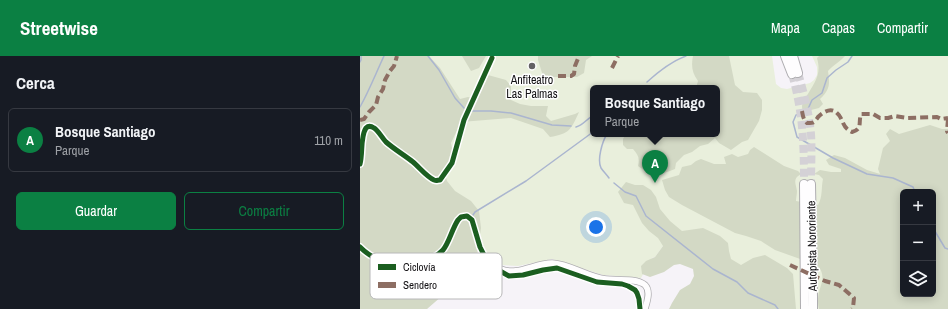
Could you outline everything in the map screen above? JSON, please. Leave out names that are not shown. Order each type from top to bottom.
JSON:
[{"type":"highway","points":[[785,56],[795,73],[793,56]]},
{"type":"highway","name":"Autopista Nororiente","points":[[805,309],[807,184]]},
{"type":"highway","name":"Autopista Nororiente","points":[[807,201],[813,309]]},
{"type":"street","points":[[360,164],[362,136],[366,128],[369,126],[376,129],[386,142],[434,180],[440,180],[452,163],[464,120],[492,58]]},
{"type":"street","points":[[440,253],[445,247],[458,220],[465,216],[472,220],[483,253]]},
{"type":"street","points":[[360,247],[370,255]]},
{"type":"street","points":[[502,269],[511,271],[546,264],[559,264],[599,278],[638,282],[647,289],[648,294],[645,309]]},
{"type":"street","points":[[502,272],[509,276],[523,275],[557,268],[597,282],[622,284],[635,290],[640,309]]},
{"type":"street","points":[[637,293],[644,293],[645,286]]},
{"type":"green space","points":[[360,56],[772,56],[776,84],[781,88],[787,89],[810,83],[814,80],[817,75],[817,67],[812,56],[948,56],[948,309],[776,309],[663,246],[655,257],[652,258],[641,278],[603,275],[552,259],[518,266],[502,265],[502,253],[485,253],[478,229],[360,178]]},
{"type":"green space","points":[[360,56],[429,56],[440,68],[460,99],[468,97],[477,99],[488,75],[506,80],[511,86],[511,100],[520,104],[531,106],[548,106],[546,116],[551,121],[579,112],[569,130],[565,133],[550,137],[543,129],[511,118],[461,122],[451,143],[453,153],[449,164],[444,171],[447,181],[455,191],[471,201],[479,211],[481,228],[478,253],[370,253],[370,299],[439,299],[427,309],[360,309]]},
{"type":"green space","points":[[462,56],[486,56],[479,68],[471,71]]},
{"type":"green space","points":[[538,56],[592,56],[586,60],[584,73],[577,77],[550,77],[543,76]]},
{"type":"green space","points":[[693,56],[729,56],[735,85],[743,92],[757,93],[762,100],[762,110],[759,121],[748,140],[742,142],[731,150],[719,143],[715,138],[708,144],[700,146],[692,152],[684,155],[676,163],[675,169],[661,174],[643,170],[638,166],[638,157],[633,149],[627,149],[623,145],[624,137],[720,137],[720,85],[697,85],[698,81],[692,69]]},
{"type":"green space","points":[[819,56],[845,56],[828,71],[829,80],[827,90],[820,99],[823,104],[819,108],[811,110],[804,116],[802,105],[818,74],[819,69],[817,58]]},
{"type":"green space","points":[[930,125],[942,129],[948,129],[948,309],[819,309],[818,299],[822,281],[822,273],[817,265],[775,250],[761,241],[735,233],[682,205],[669,197],[662,180],[679,175],[682,167],[691,165],[701,159],[714,164],[726,164],[724,157],[732,154],[738,157],[748,154],[754,147],[784,166],[798,171],[801,174],[796,178],[796,201],[818,205],[820,202],[823,179],[819,175],[814,174],[820,170],[841,172],[841,169],[829,165],[826,160],[834,155],[845,158],[867,170],[880,174],[878,169],[883,148],[890,141],[886,134],[890,129],[899,134]]},
{"type":"green space","points":[[626,182],[635,185],[643,185],[651,190],[656,197],[660,209],[670,221],[682,231],[703,228],[720,236],[728,243],[731,259],[741,265],[753,258],[765,255],[787,268],[793,274],[796,309],[669,309],[680,290],[690,284],[694,276],[693,269],[680,264],[674,265],[664,272],[650,277],[642,274],[641,266],[646,261],[655,257],[663,246],[658,238],[642,223],[633,205],[624,203],[618,192]]},
{"type":"waterway","points":[[360,62],[361,56]]},
{"type":"waterway","points":[[360,107],[384,56]]},
{"type":"waterway","points":[[428,56],[439,70],[455,98],[464,108]]},
{"type":"waterway","points":[[647,82],[665,67],[686,56]]},
{"type":"waterway","points":[[808,109],[812,100],[822,93],[827,78],[848,62],[852,56]]},
{"type":"waterway","points":[[472,111],[511,113],[552,125],[571,126]]},
{"type":"waterway","points":[[800,114],[796,115],[793,122],[797,137],[833,158],[867,174],[893,178],[913,187],[914,189]]},
{"type":"waterway","points":[[576,127],[590,118]]},
{"type":"waterway","points":[[473,215],[475,212],[526,181],[590,134]]},
{"type":"waterway","points":[[606,137],[600,156],[600,165],[609,178]]},
{"type":"waterway","points":[[614,183],[625,192],[636,196],[646,216],[713,269],[737,282],[748,293],[775,305],[778,309]]},
{"type":"waterway","points":[[936,233],[945,248],[948,249]]},
{"type":"tunnel","points":[[798,73],[806,103],[811,134],[811,184]]},
{"type":"tunnel","points":[[792,74],[801,115],[804,155],[804,184]]},
{"type":"marked path","points":[[360,120],[364,119],[376,105],[385,80],[394,66],[397,56]]},
{"type":"marked path","points":[[558,76],[571,76],[574,74],[579,56]]},
{"type":"marked path","points":[[612,68],[618,56]]},
{"type":"marked path","points":[[802,111],[804,119],[807,123],[813,122],[827,111],[835,111],[846,128],[852,132],[858,129],[861,114],[873,114],[880,118],[895,116],[908,118],[948,118]]},
{"type":"marked path","points":[[948,119],[948,133]]},
{"type":"marked path","points":[[790,265],[825,281],[839,285],[854,298],[852,309]]},
{"type":"cycle path","points":[[360,164],[364,132],[367,127],[371,127],[377,130],[386,142],[413,162],[429,177],[434,180],[440,180],[452,163],[464,120],[492,58]]},
{"type":"cycle path","points":[[440,253],[447,244],[458,220],[461,217],[467,216],[472,220],[483,253]]},
{"type":"cycle path","points":[[360,247],[370,255]]},
{"type":"cycle path","points":[[502,272],[509,276],[523,275],[557,268],[597,282],[622,284],[635,290],[639,299],[640,309]]},
{"type":"place","name":"Anfiteatro Las Palmas","points":[[532,66]]},
{"type":"place","name":"Bosque Santiago","points":[[655,183]]}]
